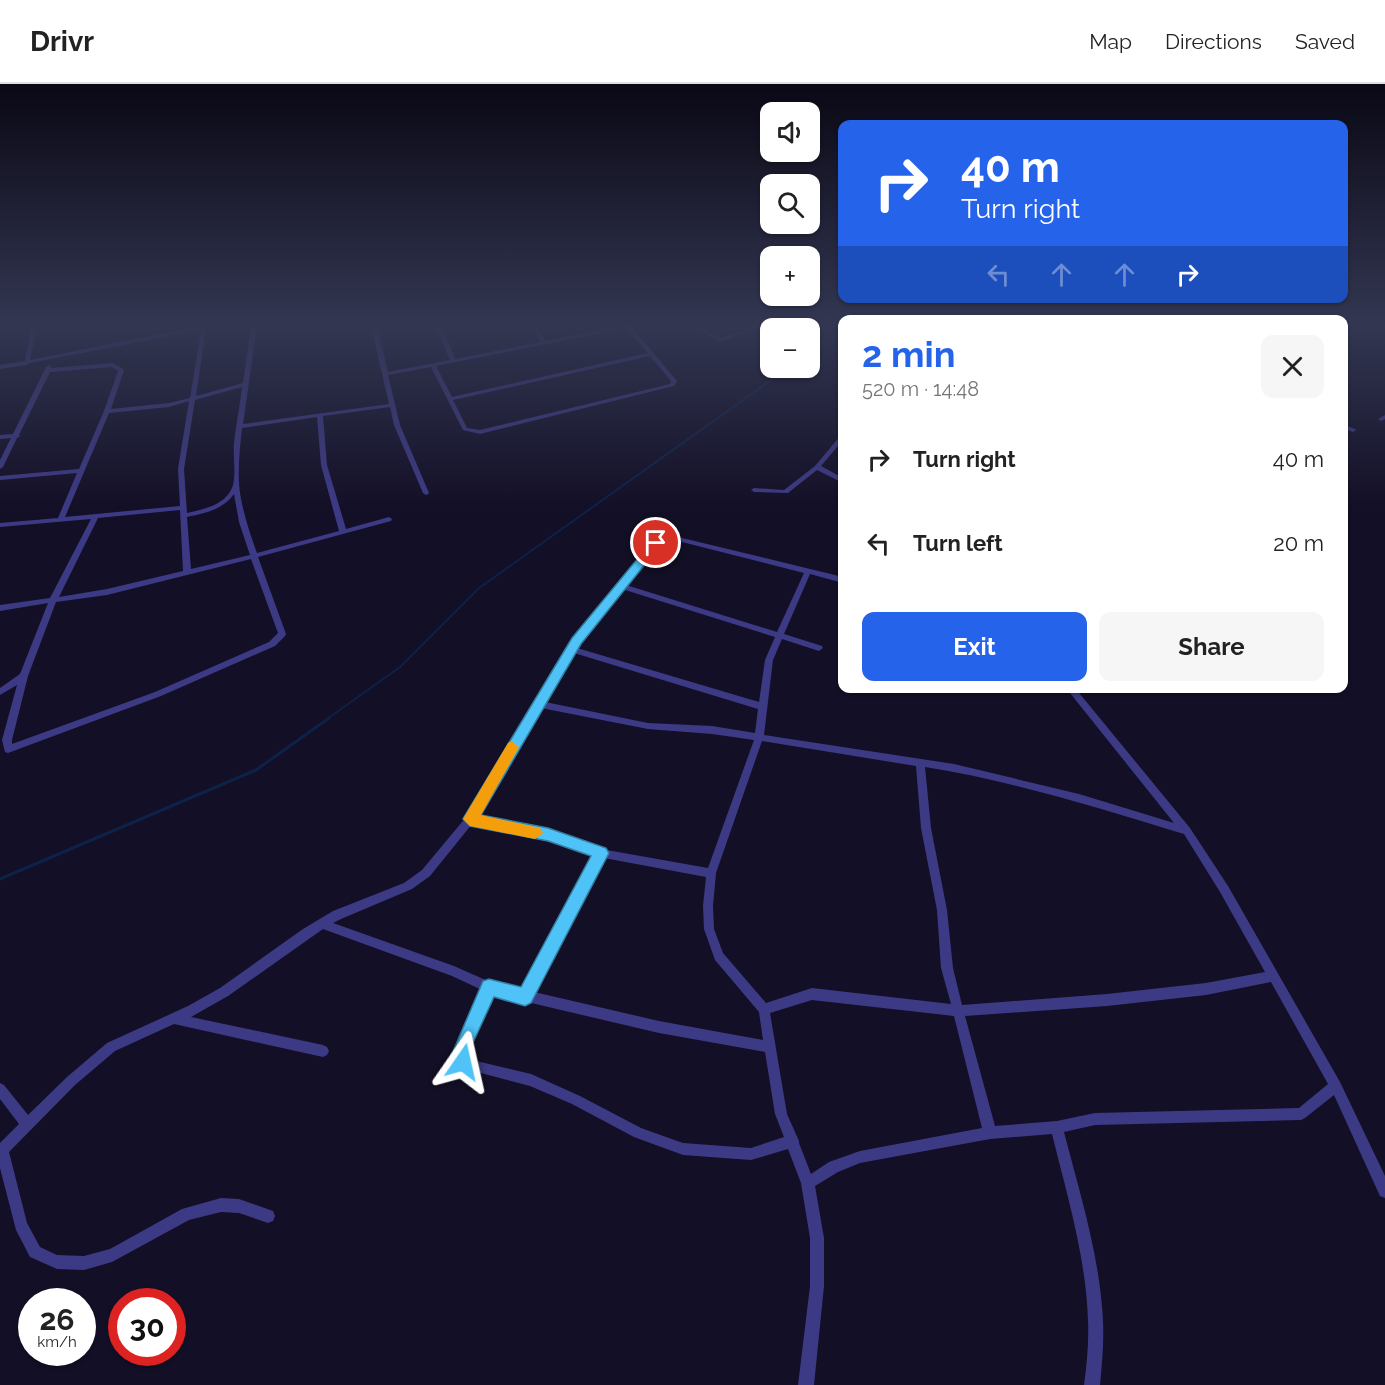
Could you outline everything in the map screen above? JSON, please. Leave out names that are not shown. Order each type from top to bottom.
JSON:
[{"type":"street","points":[[0,467],[40,387]]},
{"type":"street","points":[[60,520],[115,387]]},
{"type":"street","points":[[187,572],[181,470],[193,387]]},
{"type":"street","points":[[107,411],[191,400],[237,387]]},
{"type":"street","points":[[95,518],[53,600],[24,676],[7,740],[8,749],[158,694],[272,644],[282,634],[243,522],[236,485],[246,387]]},
{"type":"street","points":[[388,387],[392,405],[426,493]]},
{"type":"street","points":[[443,387],[467,430],[480,432],[665,387]]},
{"type":"street","points":[[449,399],[504,387]]},
{"type":"street","points":[[240,426],[392,405]]},
{"type":"street","points":[[320,416],[324,465],[343,531]]},
{"type":"street","points":[[1348,428],[1353,430]]},
{"type":"street","points":[[0,437],[17,436]]},
{"type":"street","points":[[754,490],[786,492],[817,467],[838,445]]},
{"type":"street","points":[[817,467],[838,478]]},
{"type":"street","points":[[0,478],[82,471]]},
{"type":"street","points":[[0,533],[3,525],[184,512],[221,506],[229,499],[236,485]]},
{"type":"street","points":[[0,608],[107,592],[254,556],[389,519]]},
{"type":"street","points":[[268,1216],[239,1206],[221,1205],[187,1214],[112,1255],[84,1263],[57,1262],[35,1252],[21,1225],[1,1151],[70,1081],[111,1047],[175,1019],[224,992],[337,915],[408,886],[426,873],[470,819],[582,633],[656,543],[666,538],[729,550],[838,579]]},
{"type":"street","points":[[806,1385],[817,1286],[817,1238],[808,1183],[781,1114],[764,1009],[714,946],[709,929],[708,906],[711,873],[759,738],[765,681],[777,637],[808,571]]},
{"type":"street","points":[[620,586],[777,637],[819,648]]},
{"type":"street","points":[[573,650],[764,707]]},
{"type":"street","points":[[0,693],[24,676]]},
{"type":"street","points":[[1074,693],[1187,831],[1224,889],[1336,1086],[1385,1191]]},
{"type":"street","points":[[538,704],[648,726],[712,730],[920,763],[1079,798],[1187,831]]},
{"type":"street","points":[[920,763],[926,828],[942,910],[947,968],[990,1133]]},
{"type":"street","points":[[470,819],[548,835],[601,853],[711,873]]},
{"type":"street","points":[[525,997],[601,853]]},
{"type":"street","points":[[322,924],[453,971],[489,987],[525,997],[659,1027],[771,1047]]},
{"type":"street","points":[[764,1009],[812,994],[957,1011],[1107,1000],[1206,989],[1273,976]]},
{"type":"street","points":[[489,987],[460,1056],[463,1062],[531,1080],[576,1100],[638,1133],[683,1149],[751,1154],[793,1141]]},
{"type":"street","points":[[175,1019],[323,1051]]},
{"type":"street","points":[[808,1183],[834,1167],[860,1157],[990,1133],[1057,1127],[1095,1119],[1301,1114],[1336,1086]]},
{"type":"street","points":[[0,1089],[27,1125]]},
{"type":"street","points":[[1057,1127],[1085,1250],[1094,1310],[1094,1380]]},
{"type":"waterway","points":[[327,719],[400,667],[479,588],[762,387]]},
{"type":"waterway","points":[[0,879],[256,770],[329,718]]},
{"type":"slow traffic","points":[[512,747],[499,773],[470,819],[535,833]]},
{"type":"route","points":[[463,1062],[460,1056],[463,1047],[489,987],[525,997],[601,853],[548,835],[470,819],[499,773],[527,720],[546,695],[573,650],[576,641],[656,543]]}]
